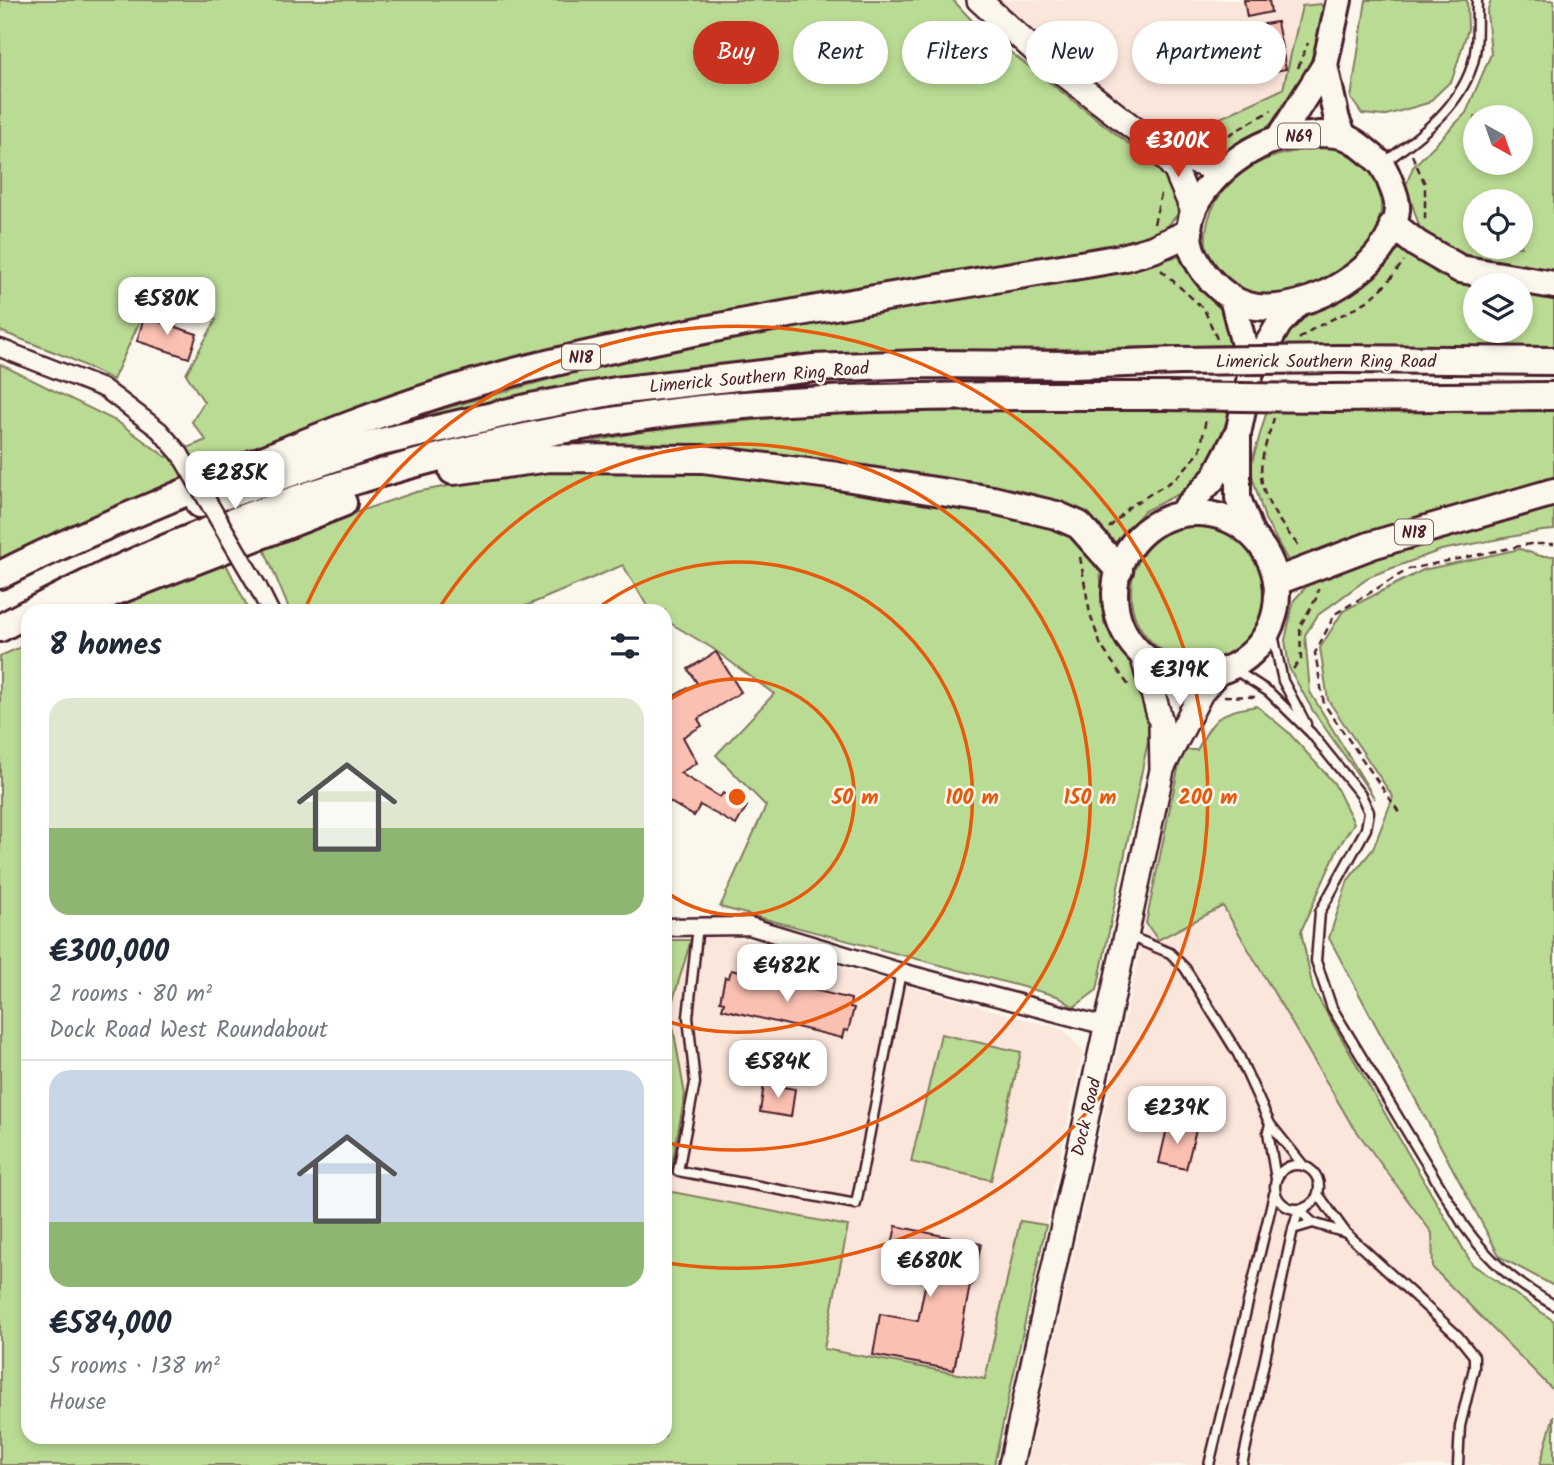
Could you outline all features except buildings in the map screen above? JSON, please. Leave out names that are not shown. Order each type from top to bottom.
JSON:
[{"type":"highway","name":"N18","points":[[0,575],[53,548],[260,461],[408,403],[512,373],[648,341],[809,310],[1122,258],[1153,249],[1191,222]]},
{"type":"highway","points":[[1394,225],[1417,244],[1460,269],[1554,285]]},
{"type":"highway","name":"Limerick Southern Ring Road","points":[[0,593],[43,571],[169,516],[377,443],[531,407],[629,389],[813,369],[920,364],[1073,365],[1339,359],[1554,361]]},
{"type":"highway","name":"Limerick Southern Ring Road","points":[[46,604],[171,547],[261,512],[368,478],[473,449],[589,426],[730,407],[864,398],[1554,396]]},
{"type":"highway","points":[[171,547],[336,497],[466,468],[550,457],[703,459],[981,498],[1056,515],[1079,525],[1119,570]]},
{"type":"highway","points":[[89,604],[394,484]]},
{"type":"highway","name":"N18","points":[[1277,581],[1371,544],[1554,492]]},
{"type":"highway","points":[[0,628],[21,617]]},
{"type":"highway","points":[[0,646],[21,636]]},
{"type":"main road","points":[[979,0],[1044,58],[1153,143],[1183,158],[1222,171]]},
{"type":"main road","name":"N69","points":[[1279,138],[1325,65],[1339,0]]},
{"type":"main road","name":"N69","points":[[1325,65],[1337,120],[1343,134],[1382,164]]},
{"type":"main road","name":"N69","points":[[1191,222],[1207,187],[1222,171],[1255,149],[1279,138],[1343,134]]},
{"type":"main road","points":[[1153,143],[1176,171],[1191,222],[1193,253],[1206,276],[1232,298],[1255,307],[1297,305],[1341,285],[1367,265],[1385,244],[1398,208],[1382,164]]},
{"type":"main road","points":[[1232,298],[1251,372]]},
{"type":"main road","points":[[1252,535],[1238,498],[1238,434],[1251,372],[1279,324],[1297,305]]},
{"type":"main road","points":[[1180,514],[1214,478],[1238,434]]},
{"type":"main road","points":[[1180,514],[1218,516],[1236,523],[1252,535],[1268,556],[1277,581],[1277,604],[1262,643],[1248,657],[1225,670],[1191,676],[1165,670],[1142,655],[1127,638],[1118,616],[1115,593],[1119,570],[1128,550],[1142,534],[1159,522],[1180,514]]},
{"type":"main road","name":"Dock Road","points":[[1011,1465],[1161,770],[1161,722],[1142,655]]},
{"type":"main road","name":"Dock Road","points":[[1161,770],[1201,693],[1225,670]]},
{"type":"street","points":[[0,348],[105,389],[159,430],[180,454],[266,604]]},
{"type":"street","points":[[672,927],[749,926],[901,972],[1106,1026]]},
{"type":"lane","points":[[1382,164],[1424,133],[1457,99],[1473,65],[1478,30],[1477,0]]},
{"type":"lane","points":[[1271,625],[1283,681],[1311,733]]},
{"type":"lane","points":[[1225,670],[1269,692],[1311,733],[1360,795],[1368,812],[1367,829],[1320,912],[1316,961],[1332,1008],[1464,1226],[1485,1256],[1527,1290],[1554,1304]]},
{"type":"lane","points":[[698,926],[688,1017],[695,1083],[678,1171],[856,1204],[901,972]]},
{"type":"lane","points":[[1126,935],[1170,953],[1185,968],[1238,1054],[1270,1124],[1303,1166]]},
{"type":"lane","points":[[1209,1465],[1275,1194],[1276,1179],[1268,1132],[1270,1124]]},
{"type":"lane","points":[[1275,1194],[1288,1208],[1299,1210],[1310,1206],[1318,1194],[1319,1180],[1310,1168],[1303,1166],[1289,1166],[1276,1179]]},
{"type":"lane","points":[[1318,1194],[1346,1233],[1458,1336],[1474,1356],[1474,1368],[1460,1426],[1458,1465]]},
{"type":"lane","points":[[1299,1210],[1313,1223],[1346,1233]]},
{"type":"lane","points":[[1242,1465],[1299,1210]]},
{"type":"lane","points":[[1293,1229],[1313,1223]]},
{"type":"path","points":[[1399,812],[1324,704],[1315,653],[1335,614],[1409,569],[1530,544],[1554,544]]},
{"type":"shaded area","points":[[1000,0],[1322,0],[1321,4],[1302,7],[1286,76],[1286,21],[1132,21],[1132,84],[1284,84],[1283,89],[1205,125],[1177,119],[1150,122],[1100,84],[1118,84],[1118,21],[1026,21],[1026,28]]},
{"type":"shaded area","points":[[1223,906],[1350,1122],[1432,1233],[1433,1268],[1554,1391],[1554,1415],[1540,1465],[1027,1465],[1146,923],[1158,940]]},
{"type":"shaded area","points":[[724,934],[1063,1030],[1083,1051],[1046,1225],[1020,1221],[985,1379],[824,1349],[847,1226],[672,1192],[672,1164],[685,1095],[672,1021],[672,1003],[691,940]]},
{"type":"green space","points":[[0,0],[953,0],[972,21],[902,21],[902,84],[1012,84],[1012,53],[1026,64],[1026,84],[1052,84],[1160,168],[1175,194],[1178,214],[1165,229],[1138,242],[946,277],[520,365],[0,566],[0,364],[118,422],[166,457],[206,440],[192,422],[204,402],[186,374],[216,320],[155,288],[113,380],[67,357],[0,331]]},
{"type":"green space","points":[[1366,0],[1467,0],[1468,29],[1452,80],[1428,103],[1383,116],[1362,114],[1351,98]]},
{"type":"green space","points":[[1491,0],[1554,0],[1554,275],[1459,262],[1423,238],[1406,185],[1413,167],[1463,116],[1463,175],[1533,175],[1533,105],[1469,105],[1491,54],[1487,12]]},
{"type":"green space","points":[[1321,4],[1326,14],[1307,72],[1281,116],[1243,146],[1218,155],[1150,122],[1177,119],[1205,125],[1283,89],[1302,6]]},
{"type":"green space","points":[[1327,147],[1354,155],[1375,179],[1381,211],[1373,243],[1363,256],[1335,277],[1301,291],[1267,294],[1251,292],[1232,284],[1218,273],[1206,244],[1207,227],[1220,195],[1243,172],[1265,160],[1290,152]]},
{"type":"green space","points":[[1398,244],[1440,276],[1463,280],[1463,343],[1533,343],[1533,291],[1554,294],[1554,347],[1280,345],[1302,316],[1344,298],[1376,276]]},
{"type":"green space","points":[[1183,256],[1200,287],[1210,300],[1225,312],[1234,345],[887,353],[590,380],[401,431],[403,420],[608,363],[716,340]]},
{"type":"green space","points":[[1268,407],[1293,412],[1554,409],[1554,489],[1291,566],[1265,519],[1250,469]]},
{"type":"green space","points":[[1230,410],[1214,459],[1193,487],[1144,511],[1116,543],[1080,510],[1000,489],[704,446],[586,443],[639,432],[832,412]]},
{"type":"green space","points":[[634,469],[777,477],[1038,519],[1077,533],[1100,568],[1104,623],[1133,665],[1148,701],[1148,741],[1097,990],[1074,1007],[1057,996],[720,907],[766,806],[716,755],[774,694],[712,648],[672,624],[672,604],[646,604],[623,565],[530,604],[287,604],[262,544],[416,492],[524,472]]},
{"type":"green space","points":[[1554,508],[1554,530],[1441,550],[1371,576],[1318,615],[1305,635],[1310,692],[1375,799],[1313,711],[1289,668],[1285,640],[1294,600],[1314,578],[1450,531]]},
{"type":"green space","points":[[1199,525],[1225,530],[1247,545],[1262,567],[1267,593],[1262,619],[1247,641],[1225,656],[1199,661],[1173,656],[1151,641],[1136,619],[1131,593],[1136,567],[1151,545],[1173,530]]},
{"type":"green space","points":[[1520,549],[1540,556],[1554,556],[1554,1286],[1500,1257],[1329,938],[1348,880],[1373,849],[1393,797],[1328,700],[1320,648],[1343,611],[1423,570]]},
{"type":"green space","points":[[224,560],[246,604],[122,604]]},
{"type":"green space","points":[[21,647],[21,1444],[672,1444],[672,1192],[848,1226],[824,1349],[985,1379],[1020,1221],[1046,1225],[994,1465],[0,1465],[0,656]]},
{"type":"green space","points":[[1257,706],[1288,732],[1334,783],[1354,823],[1337,850],[1301,931],[1313,989],[1472,1264],[1554,1321],[1554,1391],[1433,1268],[1432,1233],[1350,1122],[1223,906],[1158,940],[1146,923],[1182,750],[1197,750],[1214,723],[1226,714]]},
{"type":"green space","points":[[672,940],[691,940],[672,1003]]},
{"type":"green space","points":[[672,1021],[685,1095],[672,1164]]},
{"type":"green space","points":[[941,1034],[1021,1052],[991,1180],[911,1162]]},
{"type":"green space","points":[[1554,1415],[1554,1465],[1540,1465]]}]
